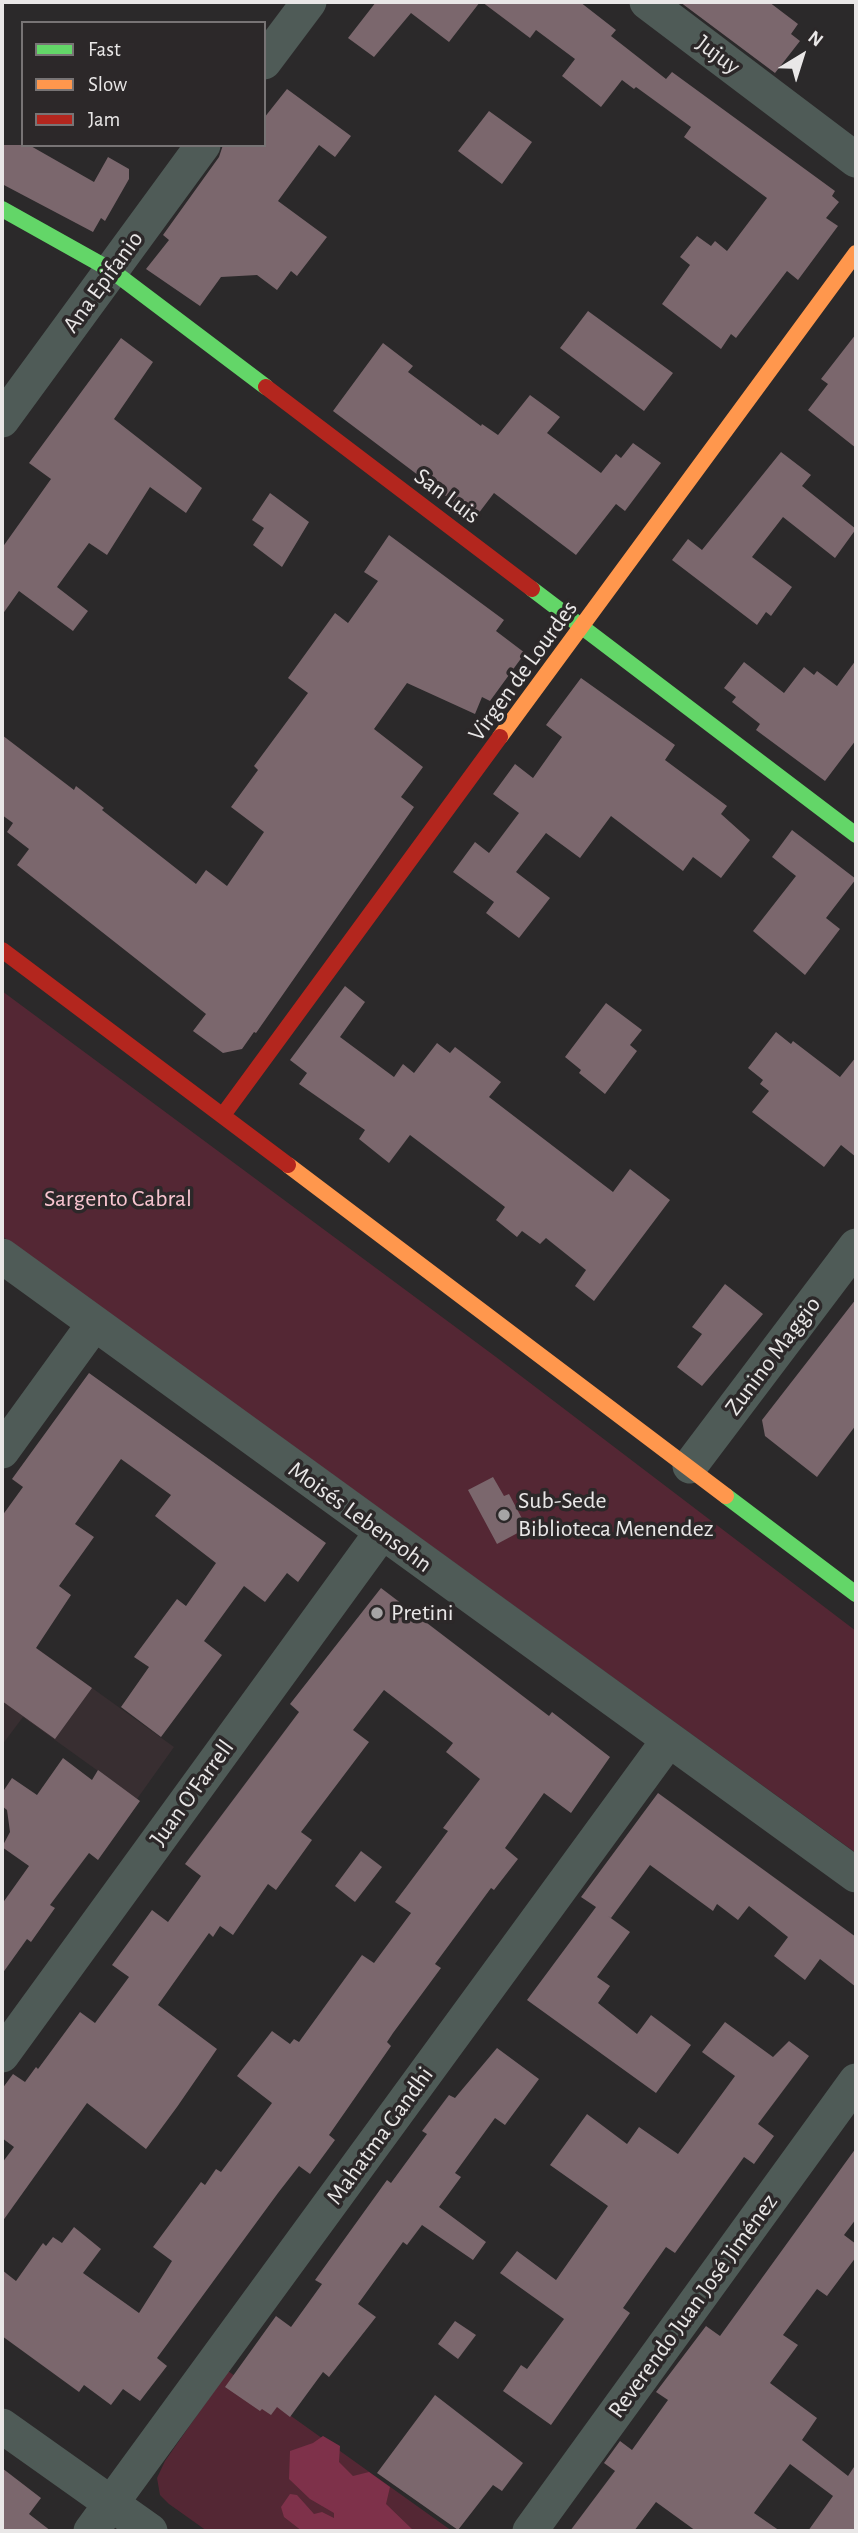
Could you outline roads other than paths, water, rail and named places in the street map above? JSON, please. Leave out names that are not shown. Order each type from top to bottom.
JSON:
[{"type":"street","points":[[266,59],[309,2]]},
{"type":"street","name":"Jujuy","points":[[647,2],[856,160]]},
{"type":"street","name":"Ana Epifanio","points":[[2,419],[202,147]]},
{"type":"street","name":"San Luis","points":[[2,209],[111,270],[856,835]]},
{"type":"street","name":"Virgen de Lourdes","points":[[223,1115],[856,253]]},
{"type":"street","points":[[2,950],[690,1466],[856,1594]]},
{"type":"street","name":"Zunino Maggio","points":[[690,1466],[856,1246]]},
{"type":"street","name":"Moisés Lebensohn","points":[[2,1256],[856,1875]]},
{"type":"street","points":[[2,1451],[94,1324]]},
{"type":"street","name":"Juan O'Farrell","points":[[2,2055],[382,1532]]},
{"type":"street","name":"Mahatma Gandhi","points":[[91,2531],[668,1741]]},
{"type":"street","name":"Reverendo Juan José Jiménez","points":[[530,2531],[856,2081]]},
{"type":"street","points":[[2,2426],[150,2531]]},
{"type":"place","name":"Sub-Sede Biblioteca Menendez","points":[[504,1515]]},
{"type":"place","name":"Pretini","points":[[377,1613]]},
{"type":"park label","name":"Sargento Cabral","points":[[118,1199]]}]
